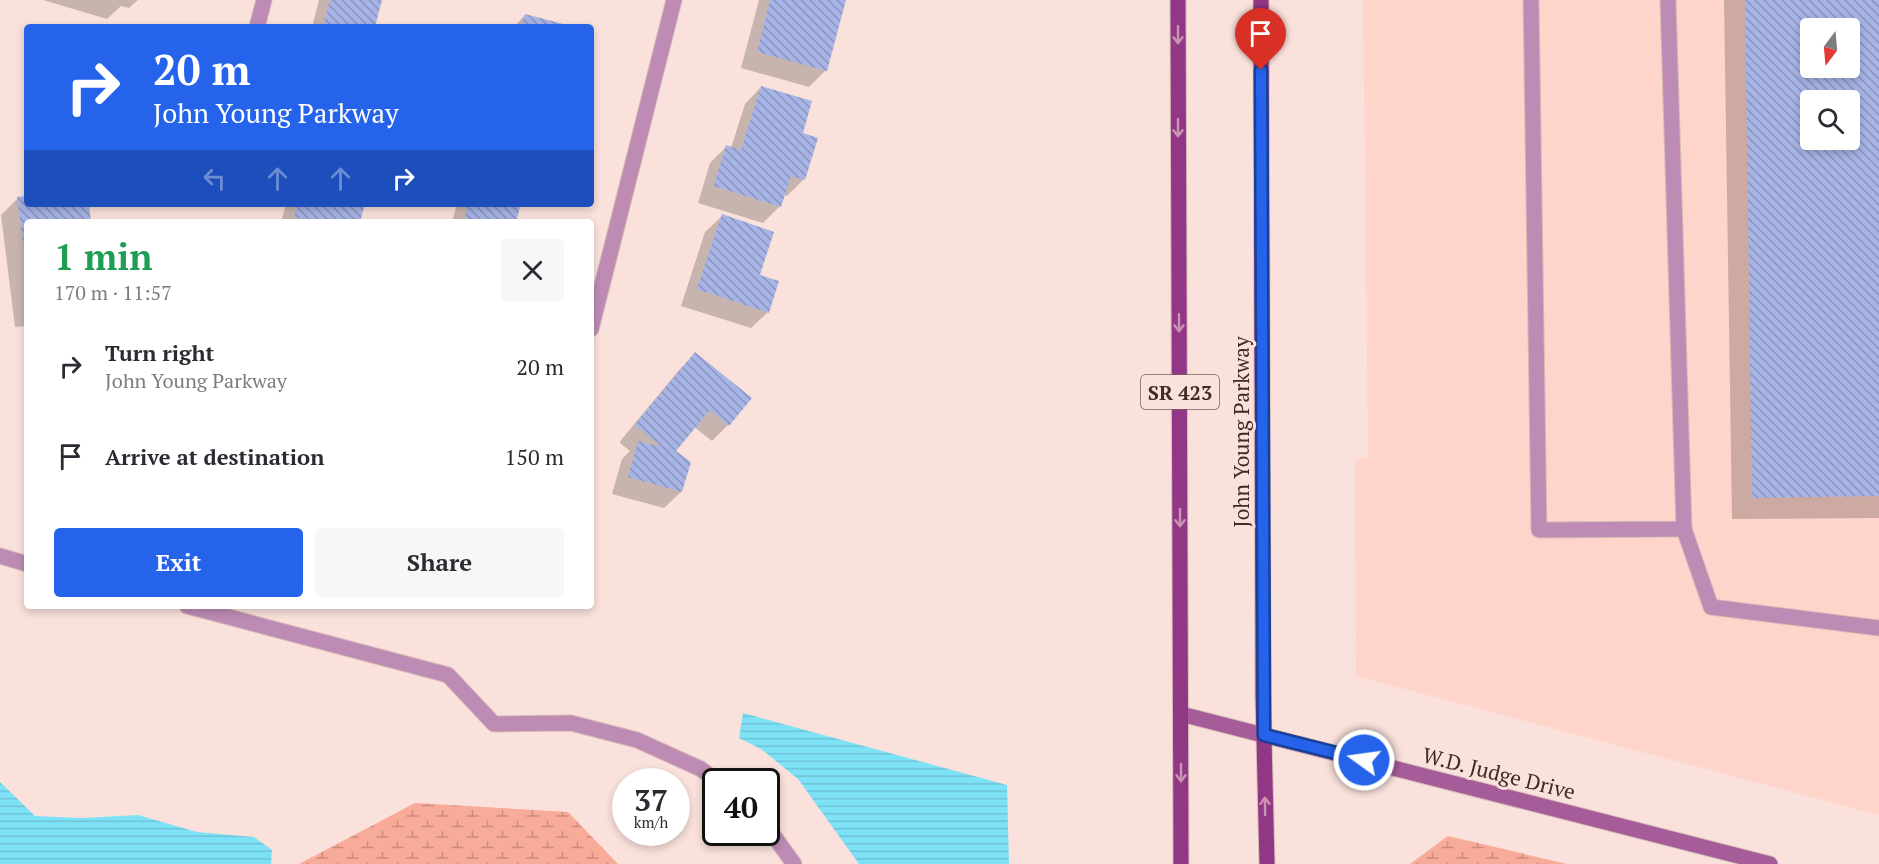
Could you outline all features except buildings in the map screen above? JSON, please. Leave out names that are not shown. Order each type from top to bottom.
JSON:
[{"type":"main road","name":"SR 423","points":[[1178,0],[1181,864]]},
{"type":"main road","name":"John Young Parkway","points":[[1261,0],[1264,735],[1267,864]]},
{"type":"street","points":[[257,24],[264,0]]},
{"type":"street","points":[[594,317],[674,0]]},
{"type":"street","points":[[1531,0],[1539,530],[1684,530]]},
{"type":"street","points":[[1668,0],[1684,530],[1711,607],[1879,628]]},
{"type":"street","points":[[0,556],[24,563]]},
{"type":"street","points":[[198,609],[448,675],[494,724],[571,723],[637,740],[702,770]]},
{"type":"street","name":"W.D. Judge Drive","points":[[1181,714],[1770,864]]},
{"type":"street","points":[[780,844],[794,864]]},
{"type":"shaded area","points":[[1363,0],[1879,0],[1879,815],[1356,676],[1355,460],[1368,457]]},
{"type":"green space","points":[[415,803],[568,812],[618,864],[299,864]]},
{"type":"green space","points":[[1448,836],[1567,864],[1410,864]]},
{"type":"water","points":[[743,713],[1007,785],[1009,864],[859,864],[798,779],[761,749],[739,738]]},
{"type":"water","points":[[0,782],[35,816],[82,818],[138,815],[197,832],[254,837],[272,850],[271,864],[0,864]]},
{"type":"route","points":[[1261,70],[1264,735],[1364,760]]}]
